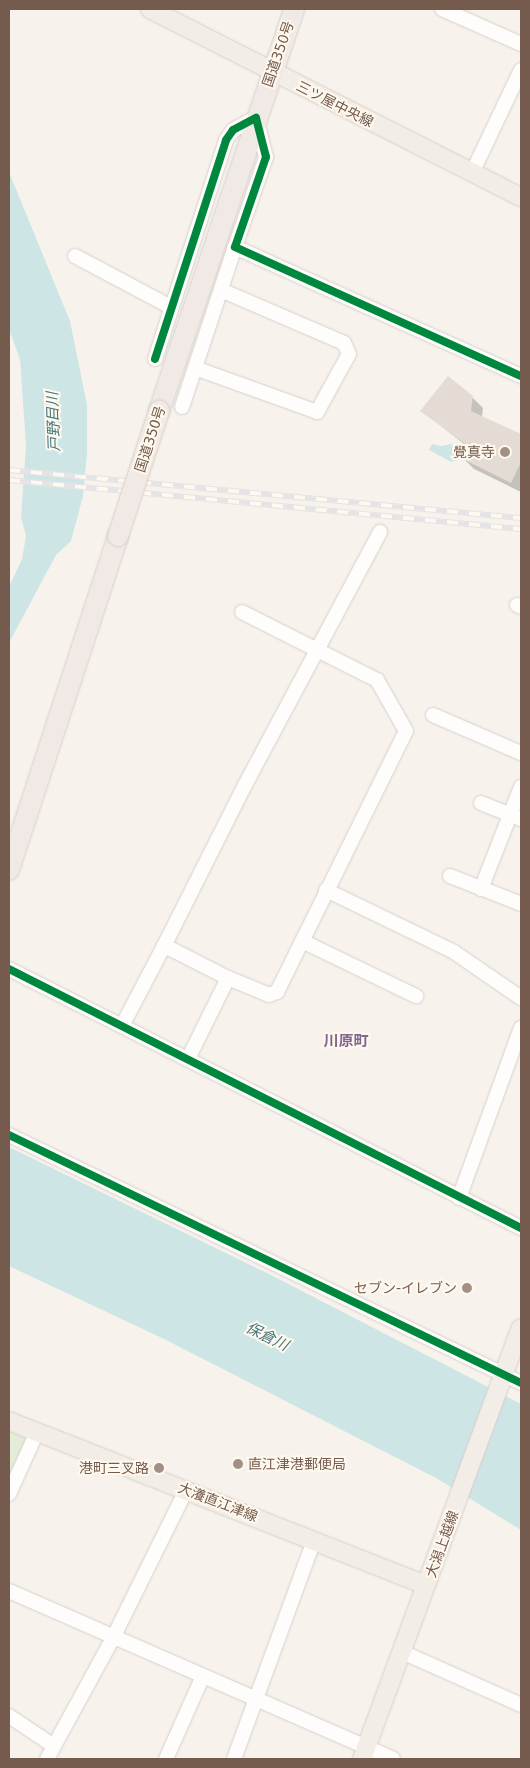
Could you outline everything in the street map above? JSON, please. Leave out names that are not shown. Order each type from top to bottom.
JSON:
[{"type":"highway","name":"国道350号","points":[[9,870],[202,279],[294,9]]},
{"type":"main road","name":"三ツ屋中央線","points":[[150,9],[272,73],[521,197]]},
{"type":"main road","name":"大潟上越線","points":[[364,1753],[502,1380],[518,1351],[521,1328]]},
{"type":"main road","name":"大瀁直江津線","points":[[9,1422],[426,1585]]},
{"type":"street","points":[[442,9],[521,44]]},
{"type":"street","points":[[472,173],[521,70]]},
{"type":"street","points":[[155,358],[226,140],[233,130],[256,118],[266,157],[182,408]]},
{"type":"street","points":[[235,248],[521,376]]},
{"type":"street","points":[[75,256],[171,307]]},
{"type":"street","points":[[195,368],[317,412],[349,354],[344,344],[221,290]]},
{"type":"street","points":[[122,1026],[245,785],[319,650],[380,532]]},
{"type":"street","points":[[164,946],[228,978],[269,995],[277,992],[406,731],[377,680],[242,612]]},
{"type":"street","points":[[433,715],[521,753]]},
{"type":"street","points":[[481,888],[517,817],[521,787]]},
{"type":"street","points":[[481,803],[517,817]]},
{"type":"street","points":[[450,876],[521,904]]},
{"type":"street","points":[[326,890],[454,952],[521,998]]},
{"type":"street","points":[[302,941],[416,996]]},
{"type":"street","points":[[9,970],[521,1228]]},
{"type":"street","points":[[188,1059],[228,978]]},
{"type":"street","points":[[459,1198],[521,1028]]},
{"type":"street","points":[[9,1135],[336,1290],[502,1380],[521,1383]]},
{"type":"street","points":[[9,1494],[37,1432]]},
{"type":"street","points":[[9,1716],[51,1755],[113,1638],[186,1490]]},
{"type":"street","points":[[234,1759],[314,1540]]},
{"type":"street","points":[[9,1591],[256,1702],[364,1753],[393,1759]]},
{"type":"street","points":[[402,1652],[521,1705]]},
{"type":"street","points":[[166,1759],[202,1678]]},
{"type":"green space","points":[[9,1431],[27,1438],[9,1480]]},
{"type":"water","name":"戸野目川","points":[[9,172],[70,321],[87,405],[87,453],[83,496],[71,541],[56,555],[9,643],[9,587],[22,559],[26,536],[21,517],[26,446],[20,359],[9,329]]},
{"type":"water","points":[[432,444],[441,446],[452,444],[460,451],[457,460],[451,462],[429,450]]},
{"type":"water","name":"保倉川","points":[[9,1147],[271,1275],[521,1404],[521,1530],[436,1478],[164,1339],[9,1266]]},
{"type":"building","points":[[448,376],[473,396],[471,411],[521,434],[521,462],[511,483],[461,458],[468,446],[420,411]]},
{"type":"railway","points":[[9,470],[521,518]]},
{"type":"railway","points":[[9,480],[521,529]]},
{"type":"cycle path","points":[[155,359],[226,140],[233,130],[256,118],[266,157],[235,247],[521,376]]},
{"type":"cycle path","points":[[9,969],[521,1228]]},
{"type":"cycle path","points":[[9,1135],[521,1383]]},
{"type":"place","name":"覺真寺","points":[[505,452]]},
{"type":"place","name":"セブン-イレブン","points":[[467,1288]]},
{"type":"place","name":"直江津港郵便局","points":[[238,1464]]},
{"type":"place","name":"港町三叉路","points":[[159,1468]]},
{"type":"district","name":"川原町","points":[[346,1042]]}]
